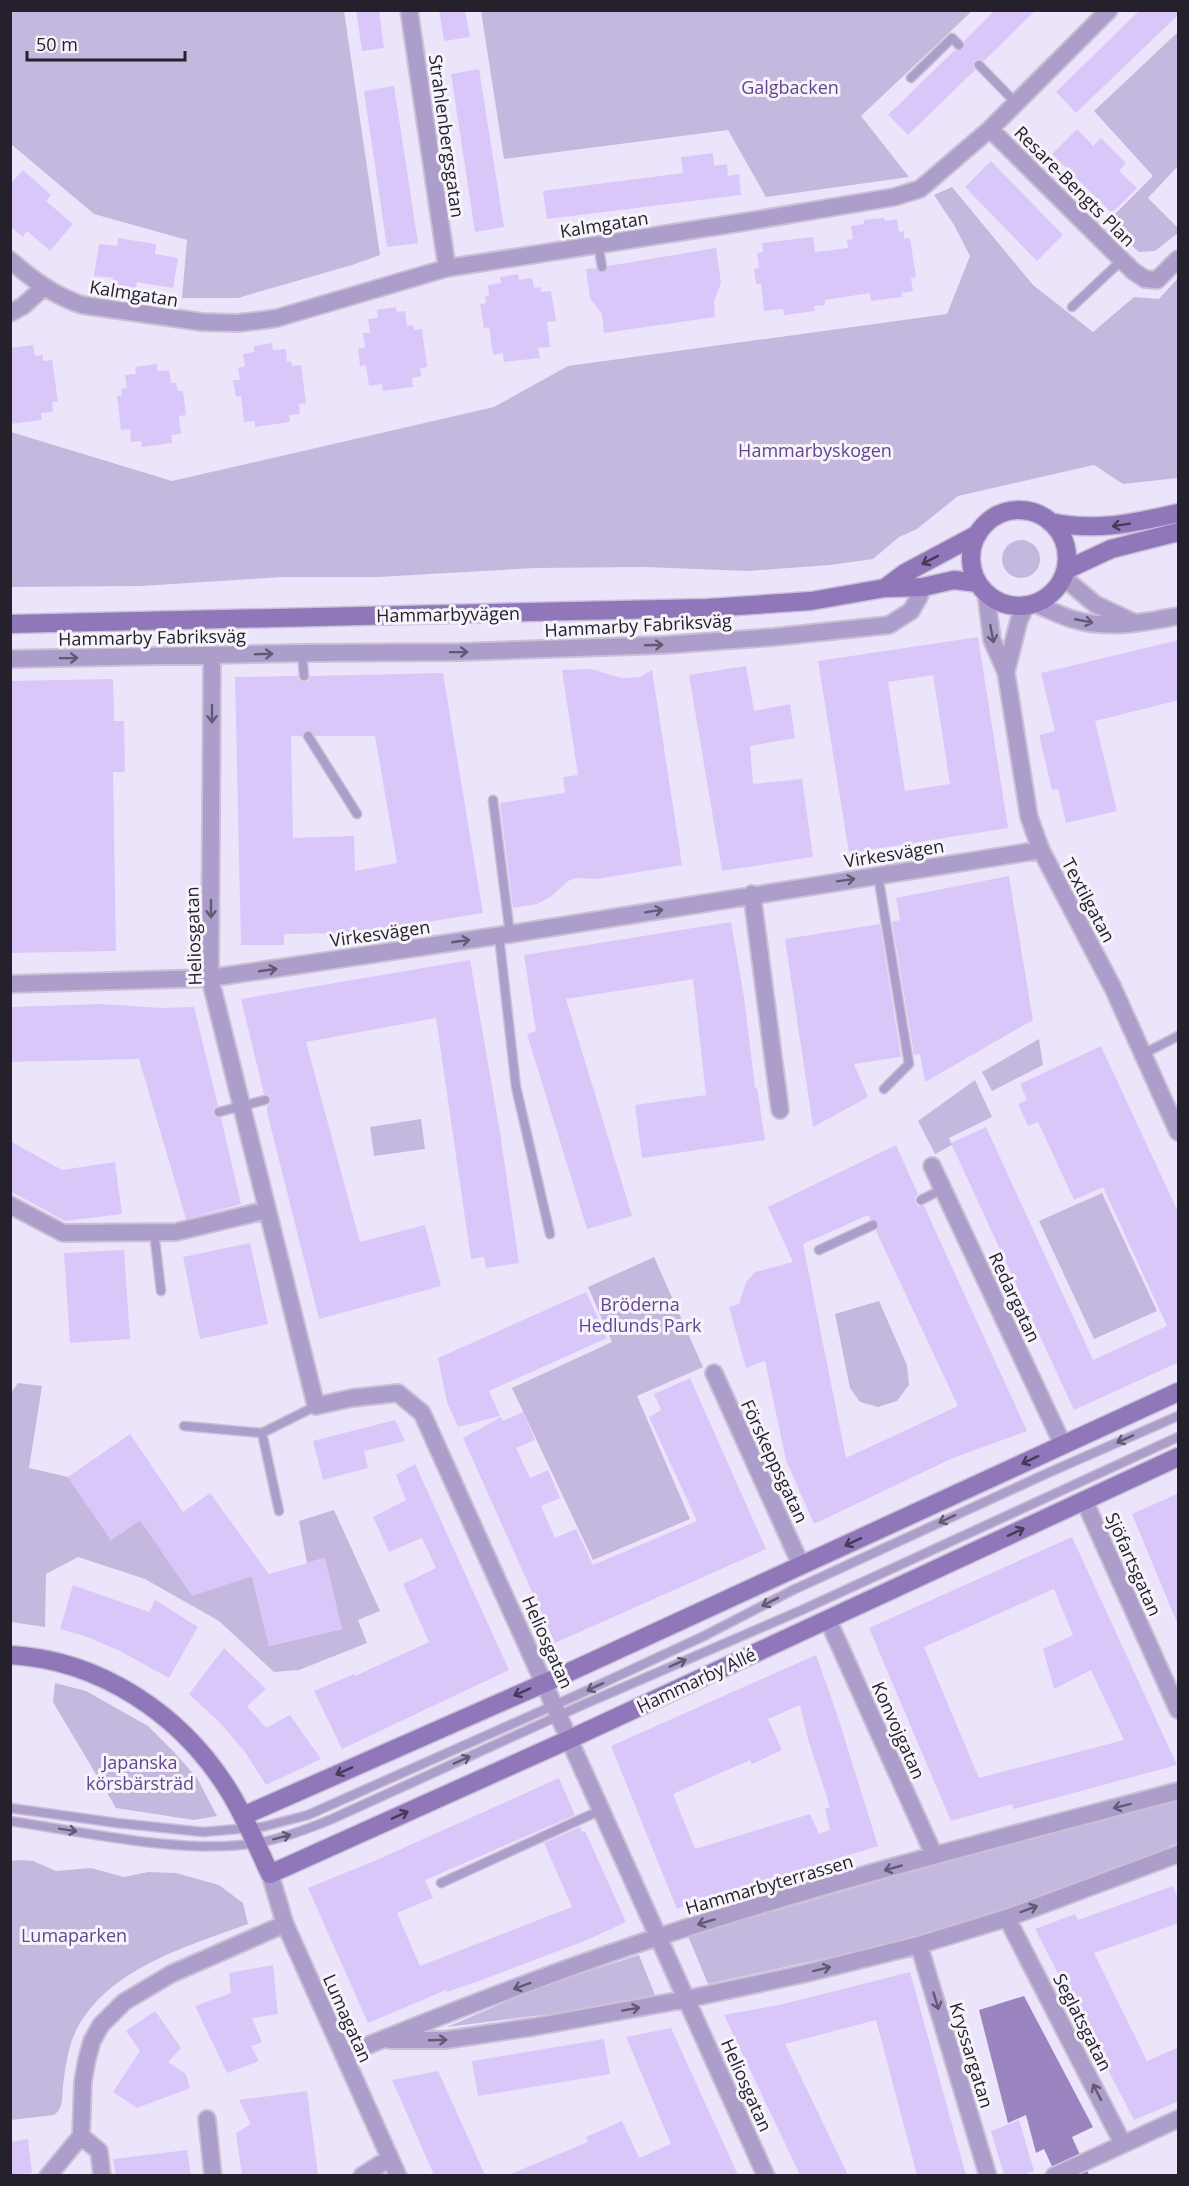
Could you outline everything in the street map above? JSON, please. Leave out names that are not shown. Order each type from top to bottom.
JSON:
[{"type":"street","name":"Strahlenbergsgatan","points":[[409,10],[447,268]]},
{"type":"street","name":"Kalmgatan","points":[[10,260],[37,284],[64,299],[82,305],[202,322],[237,323],[277,318],[447,268],[894,197],[920,189],[990,129],[1109,10]]},
{"type":"street","name":"Resare-Bengts Plan","points":[[990,129],[1127,266]]},
{"type":"street","points":[[1127,266],[1145,279],[1157,280],[1179,259]]},
{"type":"street","points":[[10,313],[23,306],[44,287]]},
{"type":"street","name":"Hammarbyvägen","points":[[885,588],[905,573],[978,534],[986,523],[998,515],[1011,511],[1025,511],[1050,522],[1073,526],[1108,527],[1179,513]]},
{"type":"street","points":[[1031,605],[1047,598],[1064,574],[1067,557],[1065,544],[1059,532],[1050,522]]},
{"type":"street","points":[[1064,574],[1111,549],[1179,532]]},
{"type":"street","points":[[978,534],[972,546],[971,559],[973,571],[982,588]]},
{"type":"street","points":[[1064,574],[1095,604],[1136,624]]},
{"type":"street","name":"Hammarbyvägen","points":[[10,624],[707,608],[812,601],[885,588],[922,587],[954,580],[982,588],[998,602],[1012,606],[1031,605]]},
{"type":"street","name":"Hammarby Fabriksväg","points":[[10,659],[460,652],[663,645],[790,635],[889,625],[911,611],[920,597],[922,587]]},
{"type":"street","name":"Textilgatan","points":[[982,588],[992,640],[1006,672],[1029,817],[1041,850],[1113,988],[1179,1132]]},
{"type":"street","points":[[1031,605],[1078,621],[1101,624],[1136,624],[1179,616]]},
{"type":"street","name":"Textilgatan","points":[[1006,672],[1019,620],[1031,605]]},
{"type":"street","name":"Heliosgatan","points":[[212,655],[210,978],[316,1406],[352,1398],[398,1393],[422,1413],[766,2175]]},
{"type":"street","name":"Virkesvägen","points":[[10,984],[210,978],[504,935],[1041,850]]},
{"type":"street","points":[[752,894],[780,1110]]},
{"type":"street","name":"Redargatan","points":[[932,1166],[1063,1446]]},
{"type":"street","points":[[10,1205],[63,1233],[176,1232],[267,1210]]},
{"type":"street","name":"Förskeppsgatan","points":[[714,1373],[801,1565]]},
{"type":"street","points":[[249,1829],[545,1682],[1179,1392]]},
{"type":"street","name":"Hammarby Allé","points":[[270,1874],[570,1739],[1179,1457]]},
{"type":"street","name":"Sjöfartsgatan","points":[[1084,1500],[1179,1710]]},
{"type":"street","name":"Konvojgatan","points":[[828,1620],[934,1856]]},
{"type":"street","points":[[10,1655],[45,1660],[104,1678],[153,1708],[195,1746],[213,1768],[249,1829],[270,1874]]},
{"type":"street","name":"Hammarbyterrassen","points":[[344,2055],[448,2013],[657,1937],[934,1856],[1179,1791]]},
{"type":"street","name":"Hammarbyterrassen","points":[[380,2040],[445,2040],[532,2027],[687,1999],[803,1974],[919,1945],[1007,1918],[1179,1854]]},
{"type":"street","name":"Lumagatan","points":[[270,1874],[285,1924],[398,2175]]},
{"type":"street","name":"Seglatsgatan","points":[[1007,1918],[1123,2144]]},
{"type":"street","points":[[48,2175],[81,2136],[83,2081],[92,2041],[101,2025],[124,2002],[171,1974],[285,1924]]},
{"type":"street","name":"Kryssargatan","points":[[919,1945],[988,2175]]},
{"type":"street","points":[[207,2119],[213,2175]]},
{"type":"street","points":[[1054,2175],[1179,2119]]},
{"type":"street","points":[[81,2136],[99,2151],[102,2175]]},
{"type":"street","points":[[362,2175],[390,2158]]},
{"type":"lane","points":[[911,78],[952,38],[959,45]]},
{"type":"lane","points":[[979,65],[1015,102]]},
{"type":"lane","points":[[598,244],[602,267]]},
{"type":"lane","points":[[1072,308],[1127,266]]},
{"type":"lane","points":[[302,653],[304,676]]},
{"type":"lane","points":[[308,736],[357,814]]},
{"type":"lane","points":[[493,800],[516,1087],[550,1234]]},
{"type":"lane","points":[[878,875],[909,1064],[884,1089]]},
{"type":"lane","points":[[1143,1053],[1179,1036]]},
{"type":"lane","points":[[219,1113],[265,1100]]},
{"type":"lane","points":[[921,1200],[943,1189]]},
{"type":"lane","points":[[819,1250],[873,1225]]},
{"type":"lane","points":[[154,1232],[160,1291]]},
{"type":"lane","points":[[184,1426],[262,1433],[316,1406]]},
{"type":"lane","points":[[10,1821],[168,1843],[212,1846],[249,1829],[292,1834],[332,1819],[557,1710],[793,1590],[1050,1472],[1179,1416]]},
{"type":"lane","points":[[262,1433],[279,1511]]},
{"type":"lane","points":[[10,1808],[183,1831],[249,1829],[281,1823],[337,1803],[802,1610],[1179,1437]]},
{"type":"lane","points":[[441,1883],[602,1809]]},
{"type":"green space","name":"Galgbacken","points":[[481,10],[972,11],[861,116],[909,177],[766,197],[728,130],[504,159]]},
{"type":"green space","points":[[10,11],[344,11],[380,255],[238,298],[182,298],[187,240],[94,214],[11,144]]},
{"type":"green space","points":[[1178,32],[1178,166],[1148,198],[1178,228],[1178,233],[1155,251],[1139,252],[1106,223],[1153,176],[1094,111]]},
{"type":"green space","name":"Hammarbyskogen","points":[[952,187],[1033,285],[1093,332],[1134,297],[1159,299],[1178,278],[1178,478],[1123,484],[1094,465],[958,496],[917,529],[899,537],[873,559],[830,565],[748,571],[645,567],[536,568],[378,577],[283,577],[141,586],[11,587],[11,432],[172,481],[494,407],[568,366],[947,314],[970,256],[954,225],[934,195]]},
{"type":"green space","points":[[1021,540],[1034,546],[1040,559],[1034,572],[1021,578],[1008,572],[1002,559],[1008,546]]},
{"type":"green space","points":[[1039,1039],[1043,1065],[992,1091],[982,1072]]},
{"type":"green space","points":[[975,1080],[992,1117],[949,1138],[952,1145],[935,1154],[918,1121]]},
{"type":"green space","points":[[421,1119],[425,1149],[374,1156],[370,1127]]},
{"type":"green space","points":[[1102,1193],[1157,1311],[1094,1339],[1039,1221]]},
{"type":"green space","name":"Bröderna Hedlunds Park","points":[[654,1257],[703,1367],[637,1396],[690,1519],[593,1560],[512,1388],[612,1342],[588,1287]]},
{"type":"green space","points":[[879,1301],[907,1365],[909,1385],[897,1401],[878,1407],[860,1402],[850,1388],[835,1314]]},
{"type":"green space","points":[[18,1383],[42,1386],[29,1468],[68,1477],[111,1540],[140,1520],[192,1595],[252,1576],[269,1646],[342,1629],[324,1558],[307,1563],[299,1521],[334,1510],[380,1611],[358,1620],[367,1643],[299,1670],[274,1672],[219,1621],[145,1579],[78,1557],[46,1574],[45,1627],[11,1622],[10,1394]]},
{"type":"green space","name":"Japanska körsbärsträd","points":[[55,1683],[86,1691],[148,1726],[197,1778],[217,1816],[194,1820],[116,1808],[53,1702]]},
{"type":"green space","points":[[1178,1800],[1178,1843],[1039,1898],[921,1935],[708,1984],[688,1936],[882,1880],[967,1852]]},
{"type":"green space","name":"Lumaparken","points":[[10,1861],[33,1861],[56,1871],[91,1868],[124,1877],[148,1872],[176,1873],[219,1885],[243,1903],[248,1924],[198,1942],[146,1965],[123,1979],[102,1996],[85,2016],[72,2040],[59,2110],[54,2115],[11,2120]]},
{"type":"green space","points":[[639,1955],[655,1995],[550,2014],[447,2027],[543,1986]]},
{"type":"shaded area","points":[[1024,1996],[1093,2127],[1072,2137],[1089,2175],[1056,2175],[1044,2149],[1036,2153],[1026,2115],[1008,2123],[979,2010]]},
{"type":"building","points":[[356,10],[379,10],[384,48],[362,51]]},
{"type":"building","points":[[439,10],[465,10],[470,37],[444,41]]},
{"type":"building","points":[[995,10],[1036,10],[984,61],[978,59],[974,61],[975,70],[908,135],[888,115],[955,50],[963,50],[964,41]]},
{"type":"building","points":[[1140,10],[1179,10],[1179,14],[1076,113],[1056,92]]},
{"type":"building","points":[[479,69],[504,227],[475,232],[451,74]]},
{"type":"building","points":[[394,86],[418,243],[387,247],[364,91]]},
{"type":"building","points":[[1077,129],[1093,146],[1101,138],[1126,163],[1119,171],[1137,188],[1112,213],[1052,154]]},
{"type":"building","points":[[713,153],[714,166],[727,164],[728,176],[739,174],[741,195],[547,219],[543,191],[683,173],[681,157]]},
{"type":"building","points":[[991,161],[1063,235],[1037,261],[965,187]]},
{"type":"building","points":[[23,170],[51,195],[46,201],[73,224],[50,251],[27,231],[23,237],[10,226],[10,184]]},
{"type":"building","points":[[884,218],[885,221],[897,219],[899,232],[904,231],[904,239],[910,238],[916,277],[911,278],[913,291],[901,293],[902,297],[871,301],[870,293],[825,300],[825,305],[814,306],[815,311],[784,315],[783,309],[764,311],[761,284],[756,284],[754,269],[759,268],[757,253],[763,252],[762,243],[813,237],[815,252],[848,248],[847,240],[853,239],[851,226],[864,224],[864,220]]},
{"type":"building","points":[[118,238],[156,244],[155,254],[178,258],[173,288],[137,282],[136,288],[112,284],[113,278],[94,276],[99,244],[117,246]]},
{"type":"building","points":[[716,248],[721,283],[714,302],[715,317],[604,333],[602,314],[590,298],[586,269],[596,268],[603,273],[608,266]]},
{"type":"building","points":[[518,274],[519,280],[532,278],[534,288],[541,287],[541,292],[551,291],[556,321],[547,322],[550,347],[538,348],[540,358],[504,362],[503,353],[493,355],[489,327],[484,328],[480,304],[486,303],[485,296],[489,296],[488,285],[501,283],[500,277]]},
{"type":"building","points":[[396,307],[397,312],[405,311],[407,326],[413,325],[414,330],[422,329],[427,367],[420,368],[421,376],[412,378],[413,387],[383,391],[382,384],[369,386],[366,365],[360,366],[358,349],[365,347],[363,333],[370,333],[368,319],[378,318],[377,310]]},
{"type":"building","points":[[272,343],[273,350],[286,349],[287,362],[291,361],[292,366],[301,365],[306,403],[299,404],[300,414],[289,415],[290,422],[255,427],[255,421],[244,422],[241,396],[236,397],[233,380],[240,380],[238,368],[245,366],[243,354],[254,352],[254,346]]},
{"type":"building","points":[[33,345],[35,356],[43,355],[43,361],[52,360],[58,402],[52,402],[53,412],[41,413],[42,420],[10,424],[10,348]]},
{"type":"building","points":[[157,364],[157,371],[169,370],[171,383],[176,383],[178,391],[183,391],[186,415],[179,416],[181,434],[171,435],[172,443],[142,447],[141,441],[131,442],[130,429],[121,430],[117,396],[122,395],[121,389],[127,388],[125,375],[136,374],[135,367]]},
{"type":"building","points":[[978,637],[1008,828],[849,853],[818,661]],"holes":[[[933,675],[950,784],[905,791],[888,682]]]},
{"type":"building","points":[[1179,640],[1179,700],[1095,721],[1117,811],[1066,823],[1058,789],[1052,790],[1039,735],[1055,731],[1041,673]]},
{"type":"building","points":[[746,666],[754,711],[790,704],[795,738],[750,746],[753,784],[802,779],[813,857],[722,871],[689,675]]},
{"type":"building","points":[[591,669],[621,678],[640,677],[652,670],[682,865],[596,879],[576,878],[568,881],[552,896],[537,904],[513,908],[500,803],[565,793],[563,777],[578,775],[562,670]]},
{"type":"building","points":[[443,673],[483,913],[359,933],[284,934],[284,945],[241,945],[235,677],[298,676],[299,680],[304,682],[308,681],[310,676]],"holes":[[[308,730],[315,736],[375,736],[397,863],[355,871],[354,836],[293,838],[291,736],[302,736],[304,731]]]},
{"type":"building","points":[[113,679],[114,721],[124,721],[125,772],[113,772],[116,951],[10,953],[10,681]]},
{"type":"building","points":[[1009,876],[1033,1020],[925,1082],[920,1054],[914,1055],[892,922],[900,920],[896,898]]},
{"type":"building","points":[[731,922],[744,997],[755,1088],[757,1088],[765,1140],[642,1158],[635,1105],[706,1095],[693,979],[566,999],[632,1216],[587,1229],[527,1034],[536,1031],[524,955]]},
{"type":"building","points":[[880,924],[901,1057],[854,1064],[868,1097],[813,1127],[785,939]]},
{"type":"building","points":[[470,960],[500,1132],[519,1263],[486,1268],[484,1257],[471,1259],[436,1018],[306,1042],[360,1242],[425,1225],[441,1286],[319,1319],[267,1112],[271,1099],[269,1095],[264,1094],[241,999]]},
{"type":"building","points":[[102,1004],[160,1008],[194,1007],[218,1106],[214,1108],[213,1113],[215,1117],[221,1118],[241,1204],[186,1219],[139,1059],[10,1062],[10,1007]]},
{"type":"building","points":[[1101,1046],[1179,1214],[1179,1362],[1074,1410],[951,1143],[986,1127],[1093,1360],[1167,1326],[1103,1187],[1074,1200],[1038,1122],[1028,1126],[1018,1104],[1027,1100],[1020,1084]]},
{"type":"building","points":[[10,1141],[62,1170],[115,1162],[122,1214],[65,1221],[10,1191]]},
{"type":"building","points":[[896,1145],[918,1194],[915,1202],[918,1206],[924,1206],[1027,1431],[953,1458],[814,1524],[786,1460],[765,1361],[746,1368],[729,1307],[739,1304],[746,1282],[755,1272],[793,1262],[768,1207]],"holes":[[[868,1215],[870,1219],[878,1222],[879,1226],[876,1231],[958,1406],[846,1458],[803,1244]]]},
{"type":"building","points":[[250,1243],[268,1324],[200,1339],[183,1257]]},
{"type":"building","points":[[124,1250],[130,1339],[70,1343],[64,1253]]},
{"type":"building","points":[[586,1292],[607,1338],[489,1391],[500,1416],[458,1427],[447,1402],[438,1358]]},
{"type":"building","points":[[690,1378],[766,1549],[555,1643],[463,1438],[501,1417],[503,1421],[523,1412],[535,1440],[516,1448],[530,1478],[548,1470],[560,1498],[541,1506],[555,1538],[576,1529],[593,1565],[697,1521],[649,1417],[661,1410],[654,1394]]},
{"type":"building","points":[[395,1420],[405,1441],[364,1451],[368,1468],[323,1480],[313,1441]]},
{"type":"building","points":[[130,1434],[183,1512],[210,1493],[269,1574],[325,1558],[342,1629],[269,1646],[252,1576],[192,1596],[140,1520],[111,1540],[68,1477]]},
{"type":"building","points":[[415,1464],[509,1670],[342,1749],[314,1691],[354,1674],[355,1676],[429,1642],[403,1584],[436,1568],[422,1538],[389,1552],[373,1517],[406,1500],[396,1475]]},
{"type":"building","points":[[1179,1493],[1178,1625],[1132,1514]]},
{"type":"building","points":[[1072,1537],[1177,1765],[1014,1809],[1012,1804],[951,1821],[869,1628]],"holes":[[[1054,1589],[1073,1635],[1043,1649],[1054,1689],[1091,1670],[1124,1740],[979,1778],[924,1647]]]},
{"type":"building","points":[[73,1585],[149,1612],[155,1600],[198,1627],[169,1678],[120,1651],[85,1636],[60,1629]]},
{"type":"building","points":[[224,1648],[266,1689],[247,1706],[266,1728],[290,1715],[321,1759],[266,1785],[245,1752],[222,1725],[189,1694]]},
{"type":"building","points":[[816,1655],[878,1846],[725,1894],[724,1891],[677,1909],[611,1746]],"holes":[[[800,1705],[808,1739],[830,1807],[825,1809],[830,1830],[819,1834],[810,1814],[695,1849],[673,1794],[750,1760],[752,1764],[782,1750],[768,1719]]]},
{"type":"building","points":[[559,1778],[575,1815],[425,1880],[433,1898],[397,1913],[420,1966],[572,1907],[544,1843],[580,1827],[582,1832],[585,1831],[626,1922],[587,1940],[479,1981],[447,1992],[446,1990],[368,2023],[308,1888],[379,1859]]},
{"type":"building","points":[[1173,1886],[1179,1901],[1179,1923],[1094,1953],[1147,2061],[1179,2047],[1179,2101],[1134,2120],[1035,1929],[1075,1914],[1078,1920]]},
{"type":"building","points":[[273,1965],[278,2014],[252,2018],[262,2042],[251,2046],[259,2061],[227,2073],[195,2006],[231,1993],[229,1973]]},
{"type":"building","points":[[910,1972],[966,2175],[917,2175],[876,2020],[785,2044],[848,2175],[800,2175],[724,2015],[779,2005]]},
{"type":"building","points":[[155,2011],[181,2048],[168,2062],[186,2074],[190,2088],[137,2108],[113,2092],[140,2051],[126,2031]]},
{"type":"building","points":[[671,2028],[738,2175],[508,2175],[588,2142],[586,2137],[622,2121],[639,2158],[671,2144],[626,2037]]},
{"type":"building","points":[[604,2039],[610,2074],[478,2096],[472,2061]]},
{"type":"building","points":[[438,2071],[485,2175],[434,2175],[392,2080]]},
{"type":"building","points":[[307,2091],[318,2175],[242,2175],[236,2133],[251,2124],[239,2100]]},
{"type":"building","points":[[1019,2120],[1034,2171],[1022,2175],[1004,2175],[991,2131]]},
{"type":"building","points":[[28,2139],[32,2173],[10,2175],[10,2142]]},
{"type":"building","points":[[187,2150],[191,2175],[116,2175],[113,2159]]}]
